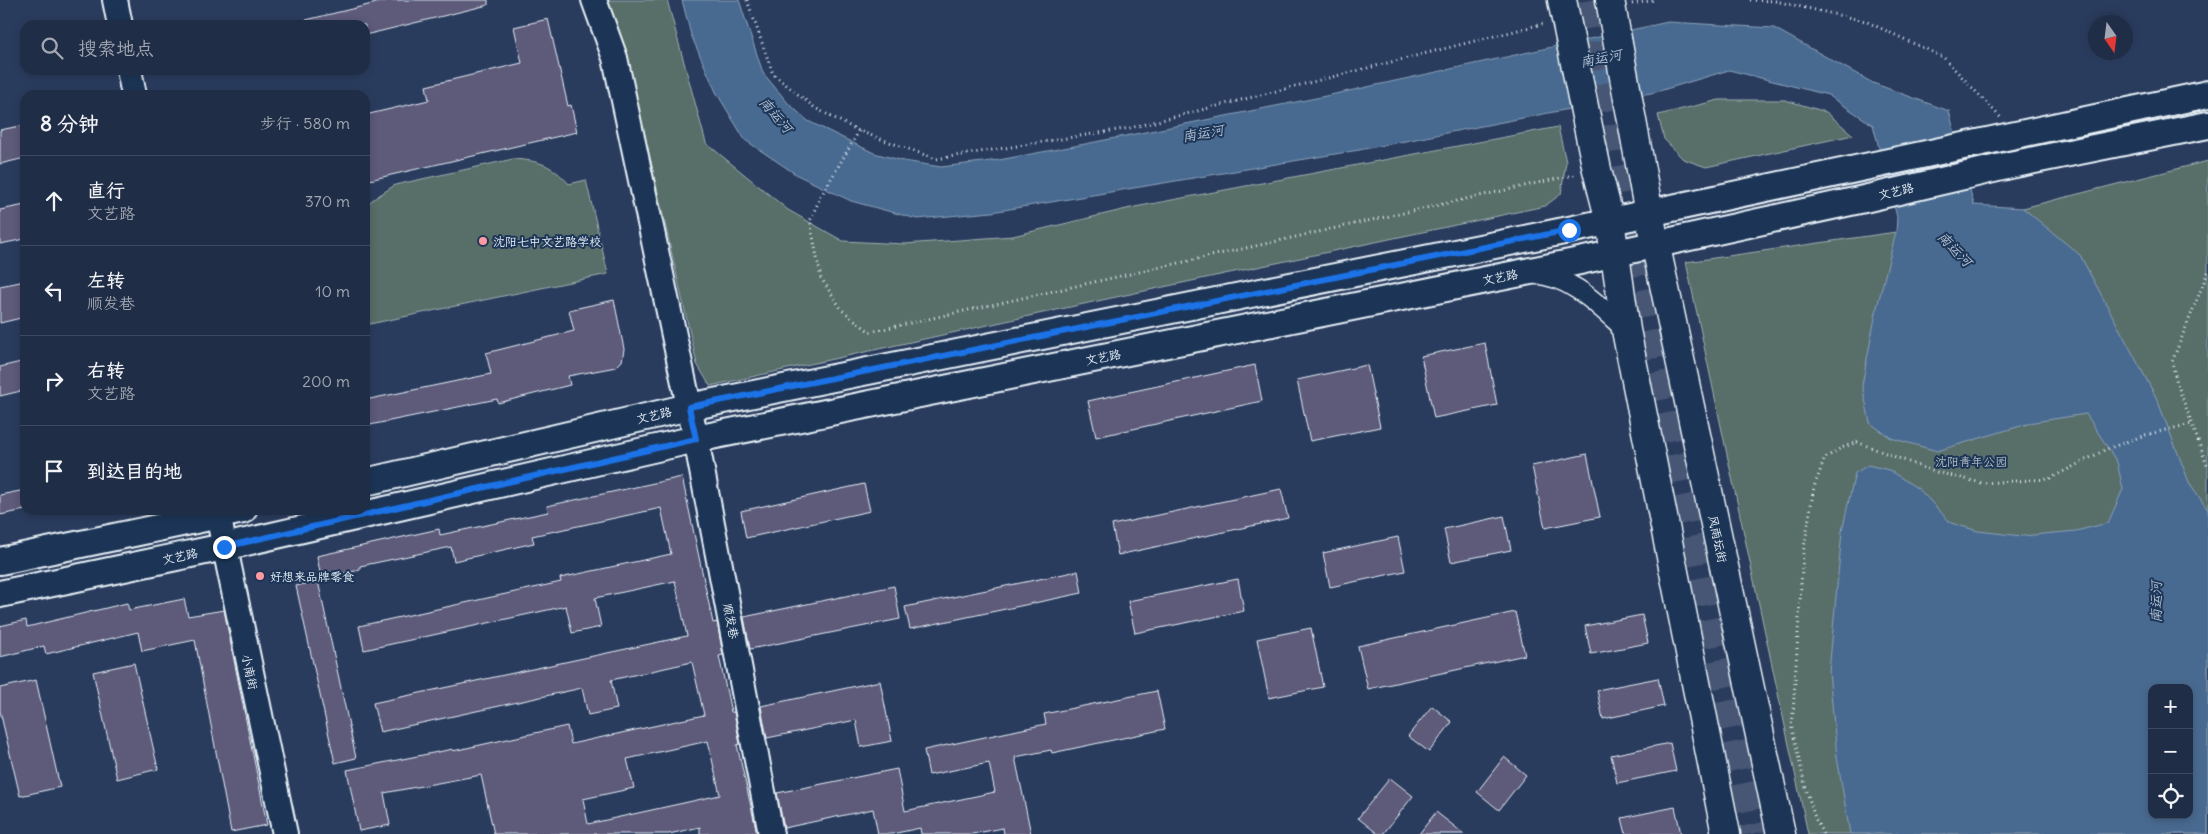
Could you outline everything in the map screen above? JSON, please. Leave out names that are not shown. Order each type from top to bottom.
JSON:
[{"type":"main road","name":"风雨坛街","points":[[1611,10],[1649,214],[1781,834]]},
{"type":"main road","points":[[1565,16],[1597,170],[1610,221],[1626,330],[1726,834]]},
{"type":"main road","name":"文艺路","points":[[370,481],[689,407],[1649,214],[2208,94]]},
{"type":"main road","name":"文艺路","points":[[370,514],[696,439],[1515,274],[1864,199],[2015,164],[2208,125]]},
{"type":"main road","points":[[0,562],[208,515]]},
{"type":"main road","name":"文艺路","points":[[0,594],[224,547],[364,515]]},
{"type":"street","points":[[115,0],[119,20]]},
{"type":"street","name":"顺发巷","points":[[594,0],[614,58],[696,439],[771,834]]},
{"type":"street","points":[[130,75],[133,90]]},
{"type":"street","points":[[1515,274],[1537,274],[1565,281],[1595,301],[1626,330]]},
{"type":"street","name":"小南街","points":[[217,515],[285,834]]},
{"type":"path","points":[[747,0],[773,74],[815,108],[859,131],[936,159],[1101,133],[1168,119],[1565,16]]},
{"type":"path","points":[[1750,0],[1775,1],[1865,21],[1943,57],[2012,135]]},
{"type":"path","points":[[859,131],[821,196],[810,221],[821,278],[842,310],[870,332],[1597,170]]},
{"type":"path","points":[[2208,272],[2172,362],[2191,424],[2208,467]]},
{"type":"path","points":[[1823,834],[1815,818],[1805,785],[1792,728],[1803,554],[1814,487],[1825,458],[1841,448],[1857,442],[1932,471],[1982,483],[2049,478],[2106,449],[2145,434],[2191,424]]},
{"type":"green space","points":[[607,0],[667,0],[706,143],[788,210],[843,241],[905,244],[1013,236],[1135,207],[1558,127],[1566,162],[1561,194],[1545,206],[710,386],[697,364],[630,70]]},
{"type":"green space","points":[[1719,100],[1785,100],[1826,112],[1853,135],[1706,167],[1683,159],[1664,139],[1658,115]]},
{"type":"green space","name":"沈阳七中文艺路学校","points":[[513,159],[544,165],[556,172],[569,184],[586,180],[608,274],[370,324],[370,202],[395,185]]},
{"type":"green space","name":"沈阳青年公园","points":[[2208,161],[2208,834],[1808,834],[1686,262],[1896,232],[2023,208]]},
{"type":"water","name":"沈阳青年公园","points":[[682,0],[739,0],[763,73],[788,103],[808,121],[874,153],[904,161],[941,167],[999,160],[1321,97],[1668,22],[1774,28],[1873,83],[1949,111],[1974,205],[2023,208],[2080,255],[2157,399],[2189,482],[2208,510],[2208,834],[1850,834],[1837,757],[1829,672],[1842,531],[1855,473],[1868,465],[1889,470],[1920,490],[1951,523],[1978,531],[2022,536],[2076,531],[2108,523],[2123,489],[2117,462],[2086,414],[2034,422],[1937,451],[1891,438],[1870,423],[1862,385],[1877,307],[1896,232],[1897,217],[1873,125],[1828,95],[1729,70],[1656,92],[1359,150],[992,212],[917,219],[851,201],[797,175],[745,140],[716,92],[691,35]]},
{"type":"building","points":[[389,0],[488,0],[488,5],[370,34],[370,20],[306,20]]},
{"type":"building","points":[[548,19],[568,106],[571,105],[577,132],[370,180],[370,114],[429,100],[426,86],[522,63],[514,27]]},
{"type":"building","points":[[20,126],[20,159],[0,164],[0,130]]},
{"type":"building","points":[[20,206],[20,240],[0,244],[0,210]]},
{"type":"building","points":[[20,282],[20,318],[0,323],[0,286]]},
{"type":"building","points":[[614,300],[624,349],[622,361],[616,367],[568,376],[570,385],[498,403],[497,399],[370,425],[370,399],[491,374],[486,353],[574,331],[569,310]]},
{"type":"building","points":[[1485,343],[1497,405],[1434,418],[1421,356]]},
{"type":"building","points":[[20,362],[20,391],[0,396],[0,367]]},
{"type":"building","points":[[1255,365],[1262,401],[1096,437],[1088,401]]},
{"type":"building","points":[[1367,365],[1380,427],[1310,441],[1297,380]]},
{"type":"building","points":[[1587,454],[1600,517],[1545,528],[1532,466]]},
{"type":"building","points":[[682,477],[713,623],[717,622],[723,655],[719,656],[731,712],[734,712],[740,744],[737,745],[757,833],[700,834],[700,827],[669,834],[494,834],[481,775],[384,793],[390,825],[359,831],[347,770],[453,749],[453,751],[567,726],[571,744],[704,715],[692,662],[611,680],[617,709],[588,715],[582,688],[380,732],[373,703],[687,636],[675,581],[595,598],[601,627],[572,633],[566,606],[364,650],[359,626],[561,582],[560,578],[671,554],[661,508],[532,536],[534,543],[454,561],[451,547],[360,566],[360,570],[321,578],[317,556],[439,529],[440,535],[548,512],[547,506]],"holes":[[[708,741],[720,795],[588,824],[583,799],[634,788],[627,759]]]},
{"type":"building","points":[[864,484],[870,511],[746,538],[741,511]]},
{"type":"building","points":[[1281,489],[1288,518],[1118,555],[1112,525]]},
{"type":"building","points":[[20,491],[20,511],[0,515],[0,495]]},
{"type":"building","points":[[1504,516],[1511,550],[1451,562],[1444,529]]},
{"type":"building","points":[[1398,537],[1405,571],[1330,587],[1323,553]]},
{"type":"building","points":[[1078,571],[1082,593],[910,629],[905,607]]},
{"type":"building","points":[[1238,579],[1244,611],[1135,633],[1128,601]]},
{"type":"building","points":[[318,581],[356,758],[335,763],[296,586]]},
{"type":"building","points":[[894,586],[900,619],[750,649],[744,617]]},
{"type":"building","points":[[184,599],[188,616],[224,610],[267,825],[231,832],[195,640],[142,651],[138,632],[46,654],[44,646],[0,657],[0,626],[26,620],[27,627],[127,603],[129,610]]},
{"type":"building","points":[[1515,612],[1525,655],[1368,689],[1358,646]]},
{"type":"building","points":[[1642,615],[1648,643],[1591,654],[1585,626]]},
{"type":"building","points":[[1311,628],[1323,687],[1269,698],[1257,639]]},
{"type":"building","points":[[134,663],[158,769],[117,779],[93,672]]},
{"type":"building","points":[[1658,678],[1664,706],[1603,719],[1597,690]]},
{"type":"building","points":[[36,680],[60,787],[20,796],[0,711],[0,688]]},
{"type":"building","points":[[880,681],[892,741],[861,747],[856,720],[767,738],[761,706]]},
{"type":"building","points":[[1157,691],[1165,729],[1052,753],[1051,750],[1015,757],[1031,834],[1004,834],[1003,828],[972,834],[921,834],[920,828],[892,834],[878,834],[873,809],[784,828],[777,793],[897,769],[905,811],[995,792],[989,763],[929,775],[924,750],[1046,724],[1044,714]]},
{"type":"building","points":[[1432,706],[1452,722],[1429,752],[1408,736]]},
{"type":"building","points":[[1670,743],[1676,771],[1617,783],[1611,755]]},
{"type":"building","points":[[1504,757],[1526,775],[1499,810],[1477,792]]},
{"type":"building","points":[[1390,778],[1413,796],[1383,834],[1378,834],[1358,818]]},
{"type":"building","points":[[1675,807],[1681,834],[1626,834],[1622,818]]},
{"type":"building","points":[[1436,812],[1464,834],[1419,834]]},
{"type":"tunnel","points":[[1591,0],[1666,407],[1751,834]]},
{"type":"place","name":"沈阳七中文艺路学校","points":[[483,241]]},
{"type":"place","name":"好想来品牌零食","points":[[260,576]]},
{"type":"route","points":[[224,547],[696,439],[689,407],[1569,230]]},
{"type":"water label","name":"南运河","points":[[1601,58]]},
{"type":"water label","name":"南运河","points":[[776,115]]},
{"type":"water label","name":"南运河","points":[[1203,133]]},
{"type":"water label","name":"南运河","points":[[1955,249]]},
{"type":"water label","name":"南运河","points":[[2156,602]]}]
